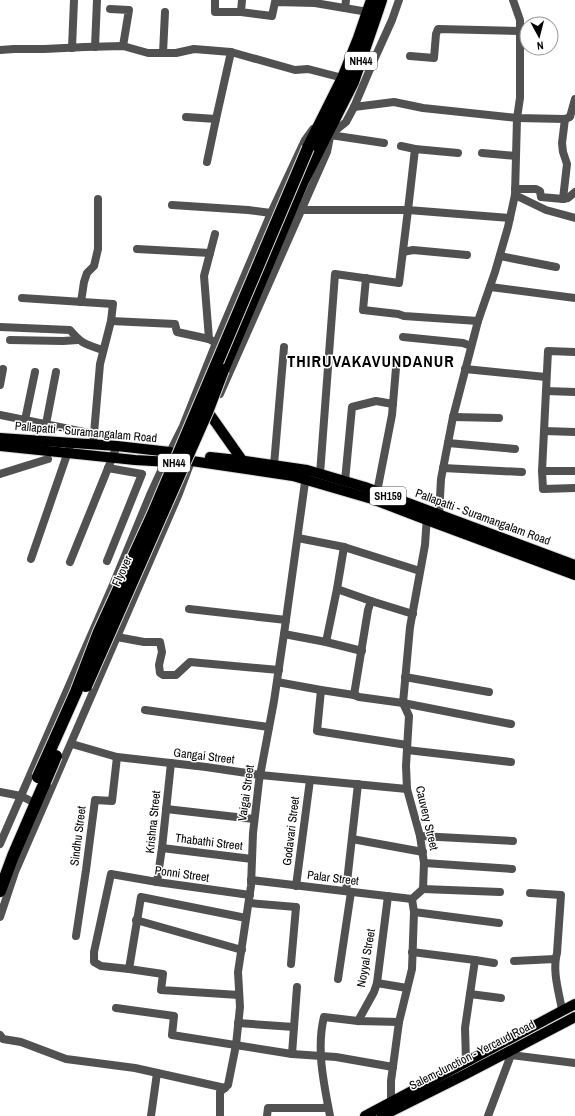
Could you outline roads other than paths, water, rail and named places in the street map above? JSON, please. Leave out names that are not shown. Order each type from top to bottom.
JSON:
[{"type":"highway","name":"NH44","points":[[330,116],[353,82],[381,0]]},
{"type":"highway","name":"NH44","points":[[0,867],[33,800],[99,632],[153,514],[313,151],[330,116],[370,6]]},
{"type":"highway","name":"Flyover","points":[[41,779],[206,412],[294,202],[313,151]]},
{"type":"highway","name":"NH44","points":[[0,891],[25,817]]},
{"type":"main road","points":[[211,416],[242,460]]},
{"type":"main road","name":"Pallapatti - Suramangalam Road","points":[[0,438],[117,446],[169,456]]},
{"type":"main road","name":"SH159","points":[[177,444],[184,444],[190,447],[192,458],[187,466],[180,468],[173,465],[169,456],[177,444]]},
{"type":"main road","points":[[0,446],[113,457],[169,456]]},
{"type":"main road","points":[[192,458],[293,476],[306,475],[372,499],[427,516],[575,575]]},
{"type":"main road","name":"Pallapatti - Suramangalam Road","points":[[192,458],[242,460],[274,465],[306,475],[320,474],[377,492],[427,516],[439,515],[575,565]]},
{"type":"main road","points":[[365,1116],[575,1004]]},
{"type":"main road","name":"Salem Junction - Yercaud Road","points":[[382,1116],[502,1056],[575,1017]]},
{"type":"main road","points":[[496,1046],[502,1056]]},
{"type":"street","points":[[72,48],[74,0]]},
{"type":"street","points":[[95,47],[97,0]]},
{"type":"street","points":[[215,0],[215,12],[241,12],[272,16],[275,2],[315,2],[370,6]]},
{"type":"street","points":[[241,12],[242,0]]},
{"type":"street","points":[[330,135],[346,122],[354,107],[372,62],[392,20],[399,0]]},
{"type":"street","points":[[513,0],[519,17]]},
{"type":"street","points":[[110,9],[129,10],[123,46]]},
{"type":"street","points":[[163,53],[165,12]]},
{"type":"street","points":[[410,56],[434,58],[436,34],[438,29],[519,31]]},
{"type":"street","points":[[0,50],[44,50],[123,46],[148,53],[176,53],[194,49],[231,52],[296,70],[308,69],[343,78]]},
{"type":"street","points":[[207,162],[231,52]]},
{"type":"street","points":[[439,515],[441,478],[453,417],[478,321],[500,256],[515,192],[517,118],[520,98],[520,56]]},
{"type":"street","points":[[354,107],[394,102],[423,108],[517,118],[565,119],[570,117],[575,99]]},
{"type":"street","points":[[0,844],[72,744],[178,496],[192,458],[327,152],[330,135],[330,116]]},
{"type":"street","points":[[0,917],[15,872],[33,800],[106,602],[183,426],[213,341],[305,140],[330,116]]},
{"type":"street","points":[[186,118],[216,119]]},
{"type":"street","points":[[563,199],[566,164],[562,143],[565,119]]},
{"type":"street","points":[[330,135],[384,143]]},
{"type":"street","points":[[401,146],[415,149],[458,153]]},
{"type":"street","points":[[320,474],[335,274],[399,283],[415,149]]},
{"type":"street","points":[[482,153],[516,156]]},
{"type":"street","points":[[515,192],[536,189],[540,191],[541,197],[563,199],[568,198],[575,192]]},
{"type":"street","points":[[515,192],[546,210],[575,218]]},
{"type":"street","points":[[81,302],[84,282],[87,273],[94,266],[98,249],[98,200]]},
{"type":"street","points":[[172,205],[271,213]]},
{"type":"street","points":[[302,210],[408,210],[510,218]]},
{"type":"street","points":[[213,341],[204,276],[215,234]]},
{"type":"street","points":[[137,249],[210,253]]},
{"type":"street","points":[[403,252],[413,250],[468,255]]},
{"type":"street","points":[[500,256],[556,267]]},
{"type":"street","points":[[366,278],[364,310],[404,316],[478,321]]},
{"type":"street","points":[[490,287],[575,298]]},
{"type":"street","points":[[22,298],[113,304],[111,321],[100,364],[93,445]]},
{"type":"street","points":[[111,321],[175,324],[177,332],[213,341]]},
{"type":"street","points":[[0,327],[70,330],[83,344],[103,350]]},
{"type":"street","points":[[403,337],[463,343],[471,346]]},
{"type":"street","points":[[10,340],[78,340]]},
{"type":"street","points":[[274,465],[284,347]]},
{"type":"street","points":[[575,352],[548,351],[542,471],[543,489],[575,488]]},
{"type":"street","points":[[377,492],[392,415],[396,368]]},
{"type":"street","points":[[0,385],[3,369]]},
{"type":"street","points":[[465,369],[546,377]]},
{"type":"street","points":[[25,420],[34,372]]},
{"type":"street","points":[[46,424],[56,372]]},
{"type":"street","points":[[546,391],[575,392]]},
{"type":"street","points":[[345,481],[352,407],[376,401],[393,404]]},
{"type":"street","points":[[0,415],[94,434]]},
{"type":"street","points":[[453,417],[499,418]]},
{"type":"street","points":[[544,431],[575,432]]},
{"type":"street","points":[[31,560],[71,443]]},
{"type":"street","points":[[448,443],[515,449]]},
{"type":"street","points":[[70,562],[117,446]]},
{"type":"street","points":[[0,474],[48,459]]},
{"type":"street","points":[[107,561],[142,474],[108,468]]},
{"type":"street","points":[[443,468],[522,472]]},
{"type":"street","points":[[542,471],[575,471]]},
{"type":"street","name":"Vaigai Street","points":[[220,1116],[220,1092],[228,1085],[236,1045],[240,1007],[238,972],[251,880],[254,819],[260,775],[279,670],[306,475]]},
{"type":"street","name":"Cauvery Street","points":[[424,889],[423,852],[407,788],[406,766],[409,716],[403,703],[413,614],[425,545],[427,516]]},
{"type":"street","points":[[298,538],[344,547],[420,572]]},
{"type":"street","points":[[326,642],[344,547]]},
{"type":"street","points":[[337,589],[413,614]]},
{"type":"street","points":[[354,695],[368,610],[372,601]]},
{"type":"street","points":[[189,609],[286,620]]},
{"type":"street","points":[[284,634],[362,651]]},
{"type":"street","points":[[117,637],[144,642],[160,642],[162,652],[159,665],[160,673],[163,675],[176,675],[190,662],[279,670]]},
{"type":"street","points":[[405,677],[489,692]]},
{"type":"street","points":[[277,682],[354,695],[359,698],[403,703],[511,724]]},
{"type":"street","points":[[321,690],[317,731],[407,748],[510,762]]},
{"type":"street","points":[[145,710],[269,727]]},
{"type":"street","name":"Gangai Street","points":[[72,744],[117,757],[260,775],[407,788]]},
{"type":"street","name":"Sindhu Street","points":[[76,936],[95,800],[112,801],[117,757]]},
{"type":"street","name":"Krishna Street","points":[[157,882],[171,764]]},
{"type":"street","name":"Godavari Street","points":[[296,886],[310,780]]},
{"type":"street","points":[[338,979],[358,784]]},
{"type":"street","points":[[0,792],[33,800]]},
{"type":"street","points":[[166,809],[254,819]]},
{"type":"street","points":[[420,836],[513,841]]},
{"type":"street","points":[[352,839],[423,852]]},
{"type":"street","name":"Thabathi Street","points":[[162,848],[252,859]]},
{"type":"street","points":[[424,863],[512,869]]},
{"type":"street","name":"Ponni Street","points":[[129,969],[101,966],[94,962],[94,952],[111,874],[296,906],[291,964]]},
{"type":"street","name":"Palar Street","points":[[251,880],[412,899]]},
{"type":"street","points":[[390,1102],[391,1081],[399,1022],[412,968],[414,912],[412,899],[424,889],[500,892]]},
{"type":"street","points":[[530,893],[561,895],[556,976],[562,1010]]},
{"type":"street","name":"Noyyal Street","points":[[358,1021],[374,992],[377,983],[388,896]]},
{"type":"street","points":[[239,995],[161,990],[163,974],[129,969],[141,897],[246,918]]},
{"type":"street","points":[[414,912],[499,923]]},
{"type":"street","points":[[136,920],[242,950]]},
{"type":"street","points":[[412,952],[494,963]]},
{"type":"street","points":[[514,961],[556,959]]},
{"type":"street","points":[[466,1062],[465,1028],[475,960]]},
{"type":"street","points":[[377,983],[407,988]]},
{"type":"street","points":[[292,1054],[297,987]]},
{"type":"street","points":[[470,994],[501,998]]},
{"type":"street","points":[[116,1008],[174,1016],[172,1035],[292,1054],[336,1057],[393,1067]]},
{"type":"street","points":[[330,1116],[320,1056],[322,1024],[324,1017],[358,1021],[399,1022]]},
{"type":"street","points":[[238,1023],[294,1027]]},
{"type":"street","points":[[0,1035],[3,1039],[21,1042],[66,1059],[135,1068],[225,1088]]},
{"type":"street","points":[[488,1116],[502,1056],[575,1063]]},
{"type":"street","points":[[151,1116],[157,1073]]},
{"type":"street","points":[[267,1116],[268,1108],[328,1107]]},
{"type":"district","name":"THIRUVAKAVUNDANUR","points":[[371,361]]}]
